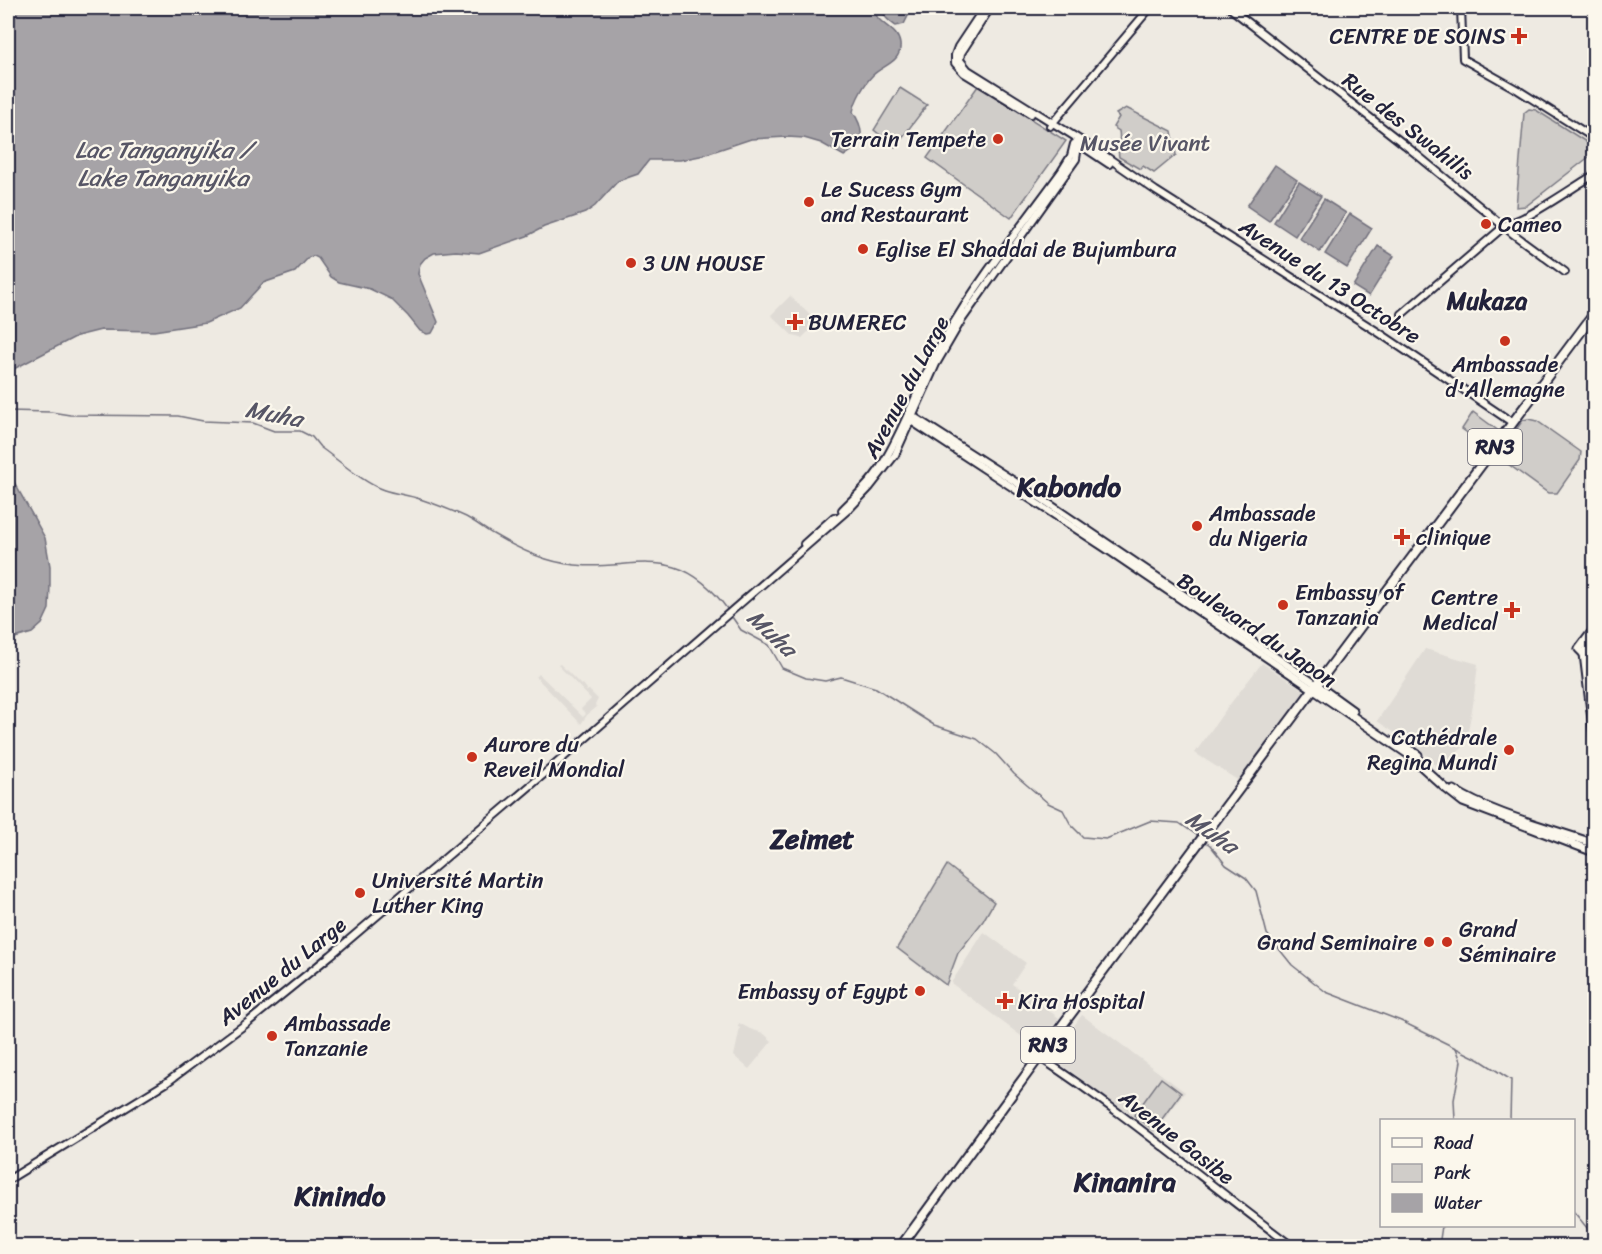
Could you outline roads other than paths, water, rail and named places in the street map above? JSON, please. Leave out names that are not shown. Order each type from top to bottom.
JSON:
[{"type":"highway","name":"RN3","points":[[901,1246],[1039,1057],[1594,314]]},
{"type":"main road","points":[[984,8],[956,51],[954,58],[957,66],[964,73],[1052,125]]},
{"type":"main road","points":[[990,8],[961,52],[962,63],[968,70],[1116,168],[1126,171]]},
{"type":"main road","points":[[1052,125],[1150,8]]},
{"type":"main road","name":"Rue des Swahilis","points":[[1230,8],[1565,272]]},
{"type":"main road","points":[[1461,8],[1463,59],[1518,90],[1594,138]]},
{"type":"main road","points":[[1075,140],[1126,171]]},
{"type":"main road","name":"Avenue du Large","points":[[8,1180],[150,1094],[212,1051],[331,955],[695,643],[842,510],[866,485],[886,459],[910,418],[952,335],[1077,156],[1075,140]]},
{"type":"main road","name":"Avenue du Large","points":[[1063,173],[1075,140]]},
{"type":"main road","points":[[1077,156],[1088,151],[1094,153]]},
{"type":"main road","name":"Avenue du 13 Octobre","points":[[1126,171],[1381,334],[1513,423]]},
{"type":"main road","points":[[1402,314],[1508,223],[1513,223],[1530,214],[1594,175]]},
{"type":"main road","name":"Boulevard du Japon","points":[[910,418],[1040,502],[1401,746],[1464,796],[1594,852]]},
{"type":"main road","points":[[1594,629],[1582,651],[1594,736]]},
{"type":"main road","points":[[1582,651],[1594,639]]},
{"type":"main road","name":"Boulevard du Japon","points":[[1537,827],[1586,841],[1594,841]]},
{"type":"main road","name":"Avenue Gasibe","points":[[1039,1057],[1196,1172],[1292,1246]]},
{"type":"water","name":"Lac Tanganyika / Lake Tanganyika","points":[[8,8],[873,8],[878,18],[898,38],[900,50],[895,59],[873,75],[861,92],[853,112],[860,125],[861,136],[856,147],[844,156],[821,143],[804,138],[787,137],[751,139],[700,156],[680,160],[649,160],[638,174],[618,181],[595,206],[585,213],[479,253],[456,251],[434,253],[425,258],[420,264],[418,274],[438,322],[432,333],[427,334],[420,331],[391,299],[370,289],[339,282],[331,277],[318,258],[314,256],[309,257],[295,272],[263,283],[240,308],[206,323],[154,331],[101,330],[77,336],[8,372]]},
{"type":"water","points":[[882,8],[909,8],[909,14],[904,24],[896,26],[885,16]]},
{"type":"water","points":[[1275,165],[1297,180],[1269,221],[1247,206]]},
{"type":"water","points":[[1299,182],[1321,196],[1295,236],[1274,222]]},
{"type":"water","points":[[1324,199],[1346,213],[1320,252],[1299,238]]},
{"type":"water","points":[[1350,214],[1372,228],[1347,268],[1325,254]]},
{"type":"water","points":[[1378,246],[1394,256],[1369,296],[1353,286]]},
{"type":"water","points":[[8,471],[45,538],[50,566],[50,585],[49,609],[42,624],[32,633],[8,640]]},
{"type":"waterway","name":"Muha","points":[[8,411],[70,415],[178,416],[203,421],[253,423],[274,431],[300,431],[312,437],[320,447],[376,487],[420,499],[455,512],[532,554],[573,565],[643,563],[665,565],[686,571],[707,586],[728,610]]},
{"type":"waterway","name":"Muha","points":[[730,614],[741,630],[769,645],[782,668],[806,678],[825,681],[841,677],[876,688],[934,725],[977,739],[1048,803],[1063,810],[1071,825],[1083,837],[1106,839],[1150,821],[1179,823],[1198,836]]},
{"type":"waterway","name":"Muha","points":[[1204,841],[1226,865],[1246,878],[1256,891],[1267,934],[1292,965],[1326,992],[1401,1021],[1480,1060],[1511,1080],[1510,1119]]},
{"type":"waterway","points":[[1455,1119],[1454,1100],[1461,1061],[1456,1048]]},
{"type":"waterway","name":"Muha","points":[[1575,1213],[1592,1234]]},
{"type":"waterway","points":[[1439,1246],[1442,1227]]},
{"type":"place","name":"CENTRE DE SOINS","points":[[1519,36]]},
{"type":"place","name":"Terrain Tempete","points":[[998,139]]},
{"type":"place","name":"Le Sucess Gym and Restaurant","points":[[809,202]]},
{"type":"place","name":"Cameo","points":[[1486,224]]},
{"type":"place","name":"Eglise El Shaddai de Bujumbura","points":[[863,249]]},
{"type":"place","name":"3 UN HOUSE","points":[[631,263]]},
{"type":"place","name":"BUMEREC","points":[[795,322]]},
{"type":"place","name":"Ambassade d'Allemagne","points":[[1505,341]]},
{"type":"place","name":"Ambassade du Nigeria","points":[[1197,526]]},
{"type":"place","name":"clinique","points":[[1402,537]]},
{"type":"place","name":"Embassy of Tanzania","points":[[1283,605]]},
{"type":"place","name":"Centre Medical","points":[[1512,610]]},
{"type":"place","name":"Cathédrale Regina Mundi","points":[[1509,750]]},
{"type":"place","name":"Aurore du Reveil Mondial","points":[[472,757]]},
{"type":"place","name":"Université Martin Luther King","points":[[360,893]]},
{"type":"place","name":"Grand Seminaire","points":[[1429,942]]},
{"type":"place","name":"Grand Séminaire","points":[[1447,942]]},
{"type":"place","name":"Embassy of Egypt","points":[[920,991]]},
{"type":"place","name":"Kira Hospital","points":[[1005,1001]]},
{"type":"place","name":"Ambassade Tanzanie","points":[[272,1036]]},
{"type":"district","name":"Mukaza","points":[[1487,301]]},
{"type":"district","name":"Kabondo","points":[[1069,486]]},
{"type":"district","name":"Zeimet","points":[[812,838]]},
{"type":"district","name":"Kinanira","points":[[1125,1181]]},
{"type":"district","name":"Kinindo","points":[[340,1195]]},
{"type":"park label","name":"Musée Vivant","points":[[1145,143]]}]
